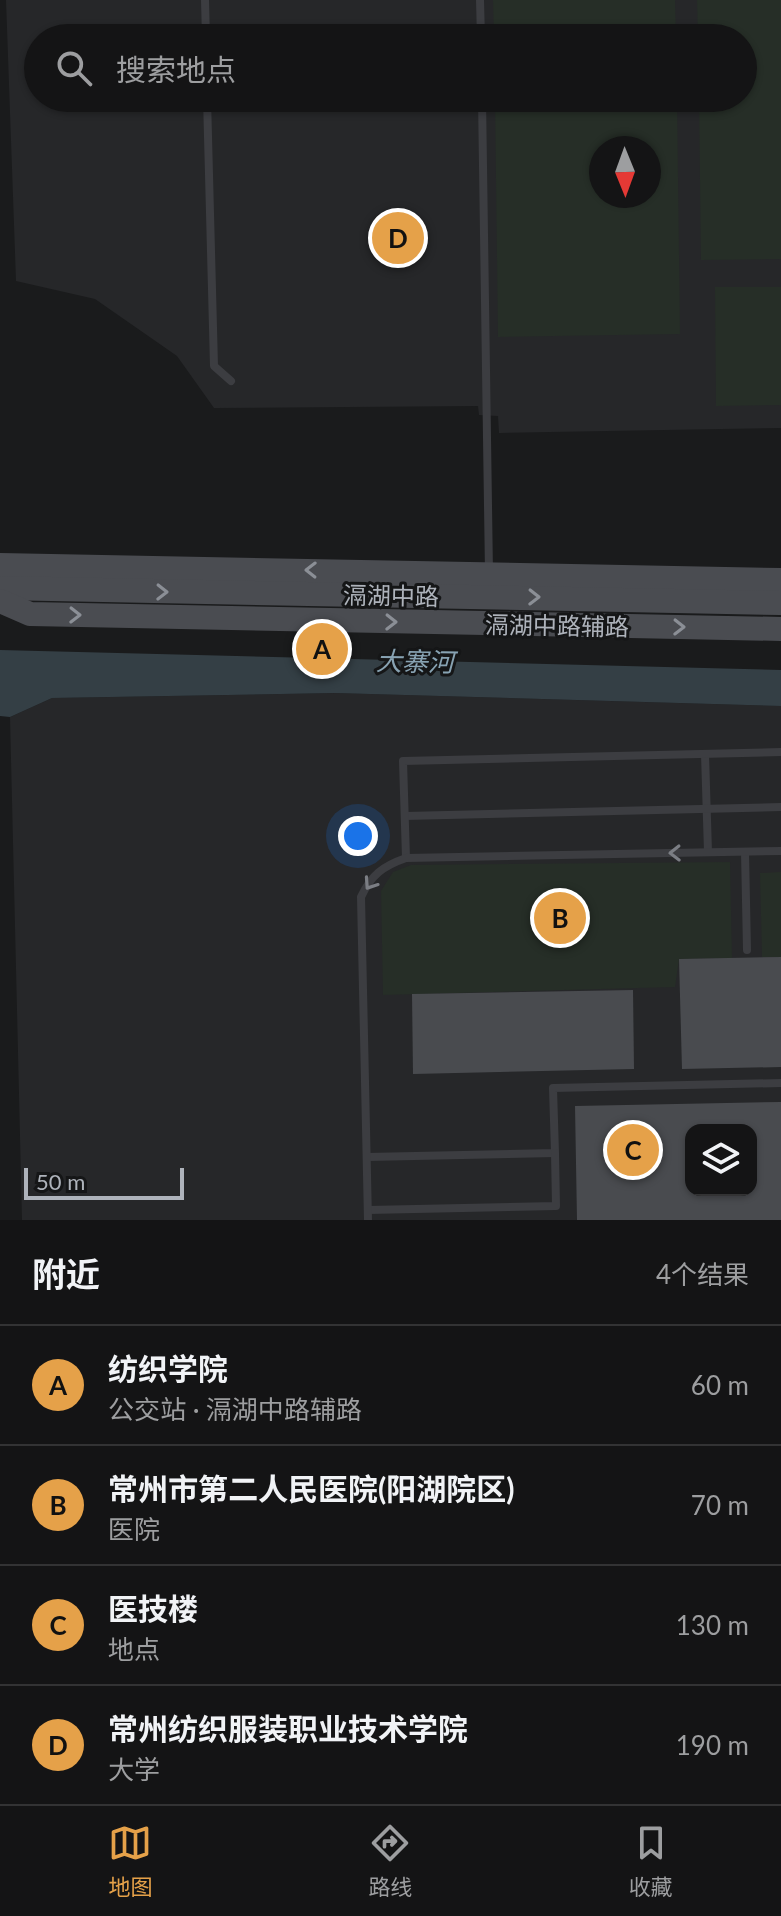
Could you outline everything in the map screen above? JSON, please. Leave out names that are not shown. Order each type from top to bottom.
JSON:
[{"type":"main road","name":"滆湖中路","points":[[0,565],[489,584],[781,603]]},
{"type":"main road","name":"滆湖中路","points":[[0,588],[781,580]]},
{"type":"main road","name":"滆湖中路辅路","points":[[0,601],[30,614],[781,629]]},
{"type":"lane","points":[[205,0],[206,24]]},
{"type":"lane","points":[[480,0],[481,24]]},
{"type":"lane","points":[[207,112],[214,366],[231,381]]},
{"type":"lane","points":[[482,112],[489,584]]},
{"type":"lane","points":[[406,858],[403,761],[781,752]]},
{"type":"lane","points":[[705,754],[708,852]]},
{"type":"lane","points":[[405,816],[781,807]]},
{"type":"lane","points":[[368,1220],[361,897],[369,881],[386,865],[406,858],[781,851]]},
{"type":"lane","points":[[745,852],[747,950]]},
{"type":"lane","points":[[368,1210],[556,1206],[553,1088],[781,1083]]},
{"type":"lane","points":[[367,1157],[555,1153]]},
{"type":"shaded area","points":[[6,0],[781,0],[781,428],[499,433],[498,416],[479,415],[478,406],[214,408],[177,356],[95,299],[16,281]]},
{"type":"shaded area","points":[[493,0],[675,0],[676,24],[494,24]]},
{"type":"shaded area","points":[[697,0],[781,0],[781,259],[701,260],[699,112],[757,112],[757,24],[698,24]]},
{"type":"shaded area","points":[[495,112],[677,112],[680,334],[498,337]]},
{"type":"shaded area","points":[[715,287],[781,287],[781,405],[716,406]]},
{"type":"shaded area","points":[[335,693],[781,706],[781,1220],[22,1220],[10,717],[52,698]]},
{"type":"shaded area","points":[[730,862],[732,958],[679,959],[675,987],[383,995],[381,891],[393,872],[411,865]]},
{"type":"shaded area","points":[[781,872],[781,957],[762,957],[760,873]]},
{"type":"water","name":"大寨河","points":[[0,650],[781,670],[781,706],[335,693],[52,698],[10,717],[0,716]]},
{"type":"building","points":[[781,957],[781,1067],[682,1069],[679,959]]},
{"type":"building","points":[[633,990],[634,1069],[413,1074],[412,994]]},
{"type":"building","points":[[781,1102],[781,1220],[577,1220],[575,1106]]},
{"type":"place","name":"常州纺织服装职业技术学院","points":[[398,238]]},
{"type":"place","name":"纺织学院","points":[[322,649]]},
{"type":"place","name":"常州市第二人民医院(阳湖院区)","points":[[560,918]]},
{"type":"place","name":"医技楼","points":[[633,1150]]}]
